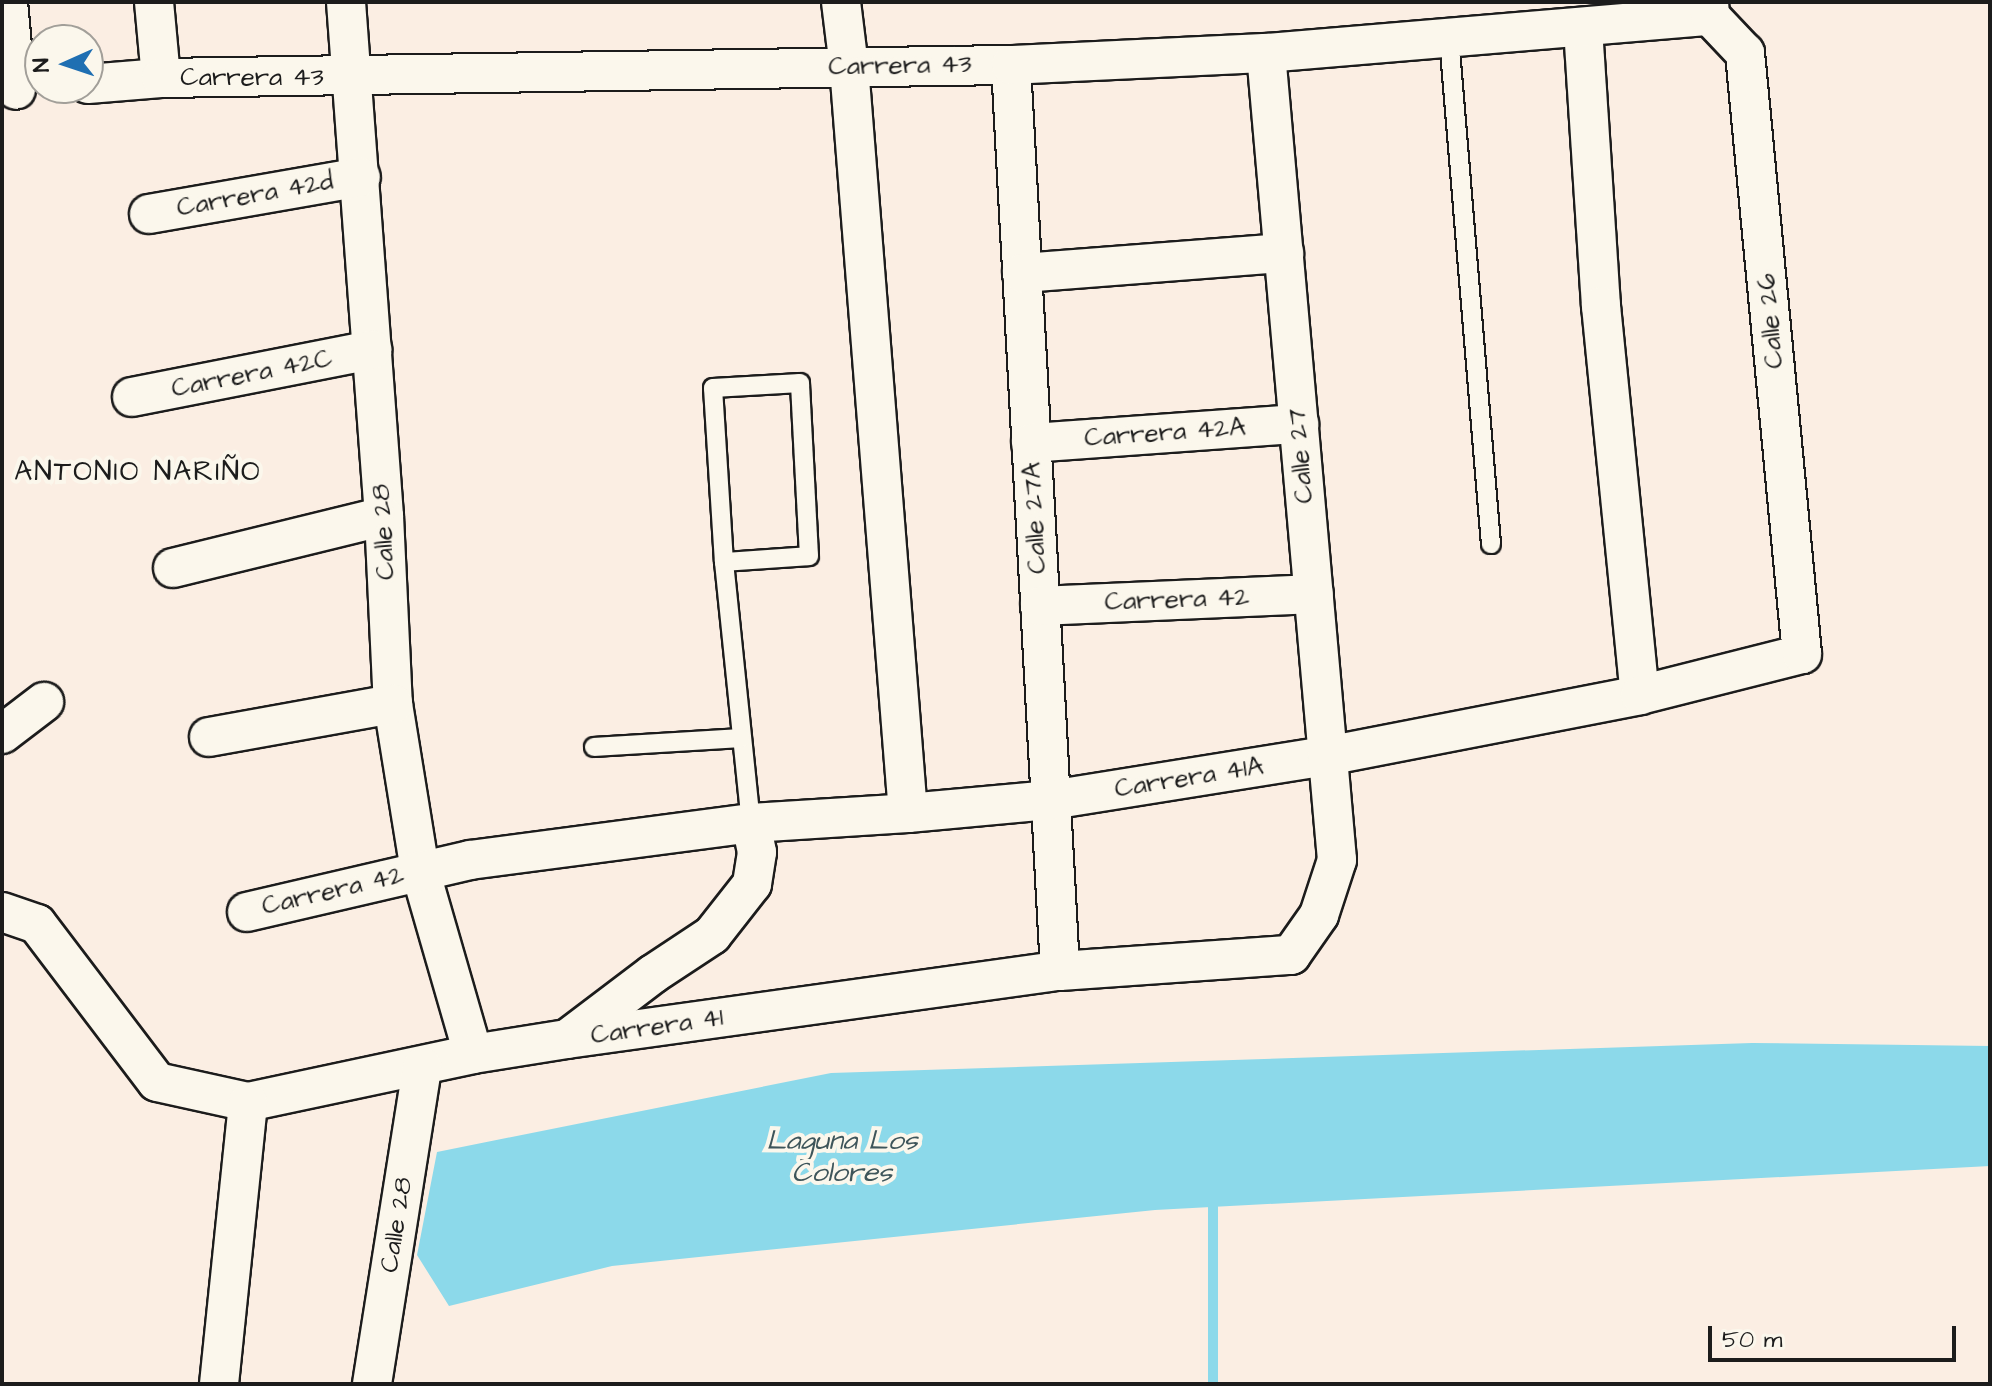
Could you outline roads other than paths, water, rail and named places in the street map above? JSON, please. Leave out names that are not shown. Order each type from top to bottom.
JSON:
[{"type":"street","points":[[8,2],[19,94]]},
{"type":"street","points":[[154,2],[161,78]]},
{"type":"street","name":"Calle 28","points":[[346,2],[354,77],[384,516],[393,704],[420,870],[473,1054]]},
{"type":"street","points":[[841,2],[849,67],[908,813]]},
{"type":"street","name":"Carrera 43","points":[[104,83],[161,78],[1011,65],[1266,53],[1583,28],[1709,9]]},
{"type":"street","name":"Calle 26","points":[[1709,9],[1745,53],[1802,654]]},
{"type":"street","points":[[1583,28],[1601,306],[1640,695]]},
{"type":"street","name":"Calle 27","points":[[1266,53],[1337,860]]},
{"type":"street","name":"Calle 27A","points":[[1011,65],[1060,971]]},
{"type":"street","name":"Carrera 42d","points":[[149,214],[361,177]]},
{"type":"street","points":[[1022,273],[1284,253]]},
{"type":"street","name":"Carrera 42C","points":[[132,397],[372,350]]},
{"type":"street","name":"Carrera 42A","points":[[1031,443],[1299,424]]},
{"type":"street","points":[[173,568],[384,516]]},
{"type":"street","name":"Carrera 42","points":[[1040,606],[1314,594]]},
{"type":"street","name":"Carrera 41A","points":[[751,823],[1051,800],[1327,756],[1640,695],[1802,654]]},
{"type":"street","points":[[2,734],[44,702]]},
{"type":"street","points":[[209,737],[393,704]]},
{"type":"street","points":[[567,1039],[653,974],[712,935],[752,884],[757,852],[751,823]]},
{"type":"street","name":"Carrera 42","points":[[247,912],[470,860],[751,823]]},
{"type":"street","name":"Carrera 41","points":[[2,912],[37,924],[157,1082],[248,1102],[473,1054],[567,1039],[1060,971],[1291,955],[1319,915],[1337,860]]},
{"type":"street","name":"Calle 28","points":[[372,1384],[422,1067]]},
{"type":"street","points":[[219,1384],[248,1102]]},
{"type":"lane","points":[[1449,38],[1491,544]]},
{"type":"lane","points":[[724,562],[809,556],[800,383],[713,388],[724,562],[751,823]]},
{"type":"lane","points":[[594,747],[741,738]]},
{"type":"water","name":"Laguna Los Colores","points":[[1752,1043],[1990,1046],[1990,1166],[1155,1210],[612,1266],[449,1306],[417,1255],[437,1152],[831,1073]]},
{"type":"waterway","points":[[1213,1207],[1213,1384]]},
{"type":"district","name":"ANTONIO NARIÑO","points":[[138,472]]}]
